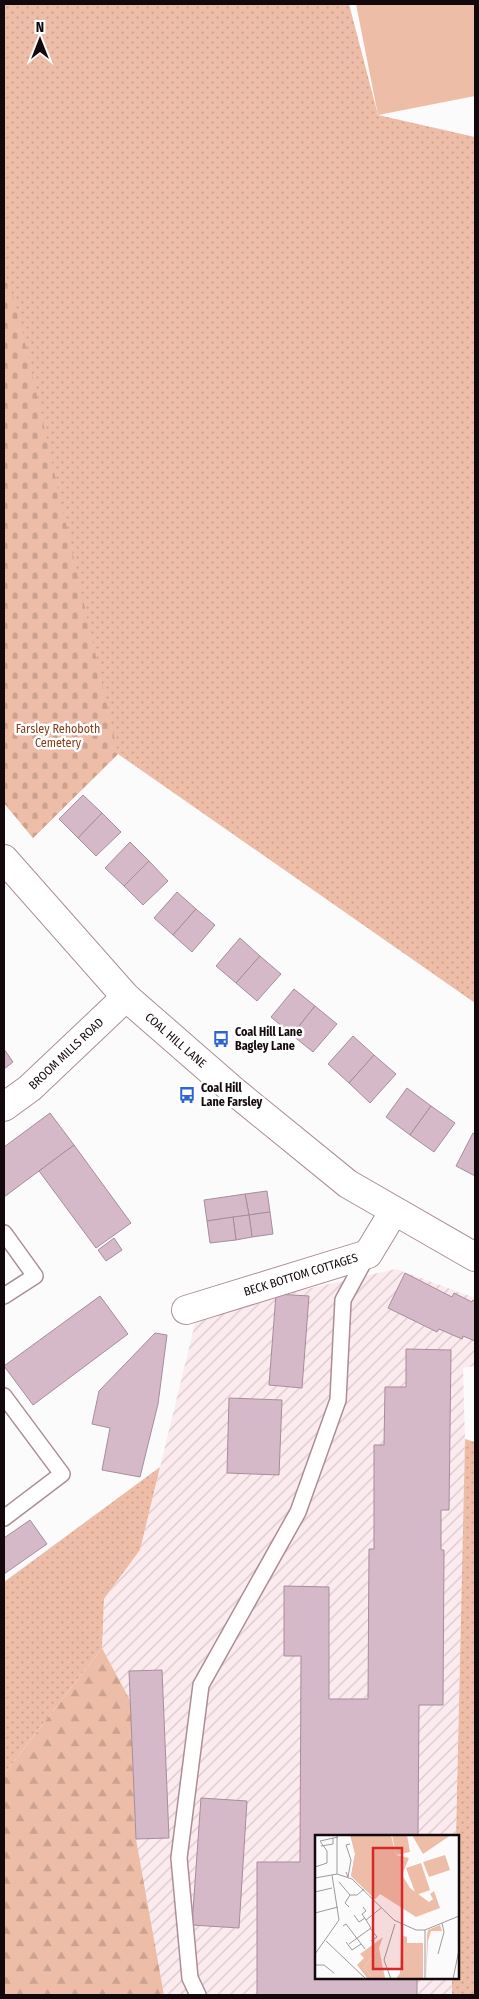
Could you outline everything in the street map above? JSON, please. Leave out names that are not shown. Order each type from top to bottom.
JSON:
[{"type":"street","name":"COAL HILL LANE","points":[[4,859],[126,997],[236,1092],[348,1184],[475,1257]]},
{"type":"street","name":"BROOM MILLS ROAD","points":[[4,1107],[30,1088],[126,997]]},
{"type":"street","name":"BECK BOTTOM COTTAGES","points":[[186,1310],[368,1254],[394,1211]]},
{"type":"lane","points":[[4,1233],[35,1276],[4,1296]]},
{"type":"lane","points":[[198,1995],[190,1978],[179,1858],[201,1685],[298,1512],[338,1400],[343,1300],[368,1254]]},
{"type":"lane","points":[[4,1396],[62,1474],[4,1518]]},
{"type":"shaded area","points":[[396,1269],[475,1298],[475,1366],[463,1368],[465,1439],[456,1835],[315,1835],[315,1979],[452,1979],[452,1995],[164,1995],[136,1839],[131,1702],[102,1648],[104,1599],[140,1550],[195,1323],[271,1297]]},
{"type":"green space","points":[[4,4],[349,4],[378,115],[475,137],[475,1003],[118,754],[33,838],[4,803]]},
{"type":"green space","points":[[356,4],[475,4],[475,96],[378,115]]},
{"type":"green space","name":"Farsley Rehoboth Cemetery","points":[[4,269],[19,316],[118,754],[33,838],[4,803]]},
{"type":"green space","points":[[465,1439],[475,1442],[475,1995],[452,1995],[452,1979],[459,1979],[459,1835],[456,1835]]},
{"type":"green space","points":[[160,1467],[140,1550],[104,1599],[102,1648],[4,1774],[4,1582]]},
{"type":"green space","points":[[102,1648],[131,1702],[136,1839],[164,1995],[4,1995],[4,1774]]},
{"type":"building","points":[[83,795],[102,813],[78,838],[59,819]]},
{"type":"building","points":[[102,813],[121,832],[96,856],[78,838]]},
{"type":"building","points":[[130,842],[149,861],[124,886],[105,868]]},
{"type":"building","points":[[149,861],[168,881],[143,905],[124,886]]},
{"type":"building","points":[[177,892],[196,909],[173,935],[154,918]]},
{"type":"building","points":[[196,909],[215,925],[192,952],[173,935]]},
{"type":"building","points":[[240,938],[260,956],[236,983],[216,966]]},
{"type":"building","points":[[260,956],[281,974],[257,1001],[236,983]]},
{"type":"building","points":[[294,989],[315,1006],[292,1035],[271,1017]]},
{"type":"building","points":[[315,1006],[337,1024],[313,1052],[292,1035]]},
{"type":"building","points":[[353,1036],[374,1055],[349,1083],[328,1064]]},
{"type":"building","points":[[4,1049],[13,1062],[4,1069]]},
{"type":"building","points":[[374,1055],[396,1074],[370,1103],[349,1083]]},
{"type":"building","points":[[407,1088],[431,1106],[410,1135],[386,1117]]},
{"type":"building","points":[[431,1106],[455,1123],[434,1152],[410,1135]]},
{"type":"building","points":[[50,1113],[74,1145],[4,1197],[4,1147]]},
{"type":"building","points":[[473,1133],[475,1134],[475,1176],[456,1166]]},
{"type":"building","points":[[74,1145],[131,1223],[96,1248],[39,1171]]},
{"type":"building","points":[[267,1191],[270,1212],[249,1215],[245,1194]]},
{"type":"building","points":[[245,1194],[249,1215],[207,1221],[204,1200]]},
{"type":"building","points":[[270,1212],[273,1234],[252,1237],[249,1215]]},
{"type":"building","points":[[249,1215],[252,1237],[236,1240],[233,1217]]},
{"type":"building","points":[[233,1217],[236,1240],[210,1243],[207,1221]]},
{"type":"building","points":[[114,1238],[122,1250],[106,1261],[98,1250]]},
{"type":"building","points":[[405,1273],[452,1297],[454,1293],[472,1302],[473,1300],[475,1301],[475,1341],[463,1336],[462,1339],[439,1329],[437,1332],[388,1308]]},
{"type":"building","points":[[276,1294],[309,1296],[302,1388],[269,1385]]},
{"type":"building","points":[[100,1296],[128,1334],[33,1405],[4,1366]]},
{"type":"building","points":[[155,1333],[167,1335],[158,1404],[140,1477],[102,1470],[110,1428],[92,1424],[99,1391]]},
{"type":"building","points":[[406,1349],[451,1350],[449,1510],[441,1510],[441,1550],[444,1550],[443,1705],[419,1705],[418,1835],[315,1835],[315,1979],[417,1979],[417,1995],[257,1995],[257,1862],[300,1862],[301,1656],[284,1656],[284,1586],[329,1587],[329,1699],[368,1699],[369,1549],[374,1549],[374,1445],[384,1445],[385,1387],[406,1387]]},
{"type":"building","points":[[229,1398],[282,1400],[279,1475],[227,1473]]},
{"type":"building","points":[[30,1520],[47,1544],[4,1574],[4,1538]]},
{"type":"building","points":[[162,1670],[169,1838],[136,1839],[129,1671]]},
{"type":"building","points":[[201,1798],[247,1801],[239,1928],[192,1925]]},
{"type":"place","name":"Coal Hill Lane Bagley Lane","points":[[221,1039]]},
{"type":"place","name":"Coal Hill Lane Farsley","points":[[187,1095]]}]
